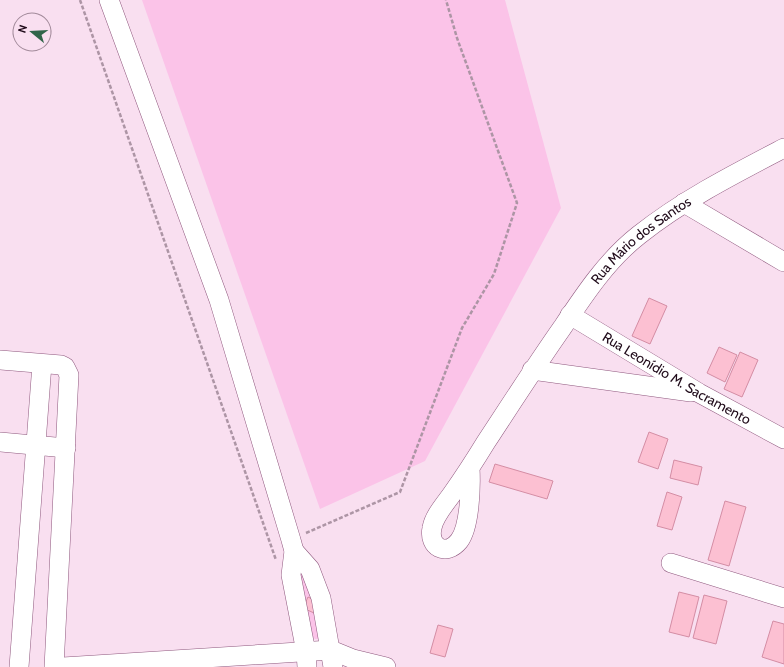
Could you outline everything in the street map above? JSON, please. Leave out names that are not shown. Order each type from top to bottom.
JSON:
[{"type":"street","points":[[109,0],[219,300],[292,546],[291,575],[307,659]]},
{"type":"street","name":"Rua Mário dos Santos","points":[[470,468],[532,370],[570,315],[616,256],[638,235],[684,203],[784,148]]},
{"type":"street","points":[[684,203],[784,262]]},
{"type":"street","name":"Rua Leonídio M. Sacramento","points":[[570,315],[698,393],[784,439]]},
{"type":"street","points":[[0,360],[61,365],[65,367],[70,375],[54,667]]},
{"type":"street","points":[[19,667],[42,364]]},
{"type":"street","points":[[532,370],[698,393]]},
{"type":"street","points":[[0,442],[66,448]]},
{"type":"street","points":[[292,546],[310,569],[321,598],[332,661]]},
{"type":"street","points":[[671,563],[784,598]]},
{"type":"street","points":[[72,667],[307,659],[332,661],[353,659],[386,667]]},
{"type":"path","points":[[80,0],[278,567]]},
{"type":"path","points":[[292,546],[400,492],[462,328],[494,274],[517,203],[457,38],[446,0]]},
{"type":"shaded area","points":[[142,0],[505,0],[561,208],[425,461],[320,509]]},
{"type":"shaded area","points":[[301,571],[306,574],[320,639],[315,639],[308,631],[298,573]]},
{"type":"building","points":[[649,298],[667,306],[650,344],[632,336]]},
{"type":"building","points":[[719,347],[737,355],[725,382],[707,373]]},
{"type":"building","points":[[740,352],[758,360],[742,397],[724,389]]},
{"type":"building","points":[[649,432],[668,439],[658,469],[638,462]]},
{"type":"building","points":[[674,460],[702,467],[698,485],[670,478]]},
{"type":"building","points":[[495,464],[553,481],[547,499],[489,482]]},
{"type":"building","points":[[667,492],[682,497],[672,530],[657,526]]},
{"type":"building","points":[[725,501],[746,507],[729,566],[708,560]]},
{"type":"building","points":[[679,592],[699,597],[689,637],[669,632]]},
{"type":"building","points":[[704,595],[727,601],[716,644],[693,638]]},
{"type":"building","points":[[308,597],[319,602],[314,613],[303,608]]},
{"type":"building","points":[[773,621],[784,624],[784,664],[762,657]]},
{"type":"building","points":[[438,625],[453,629],[445,657],[430,653]]}]
